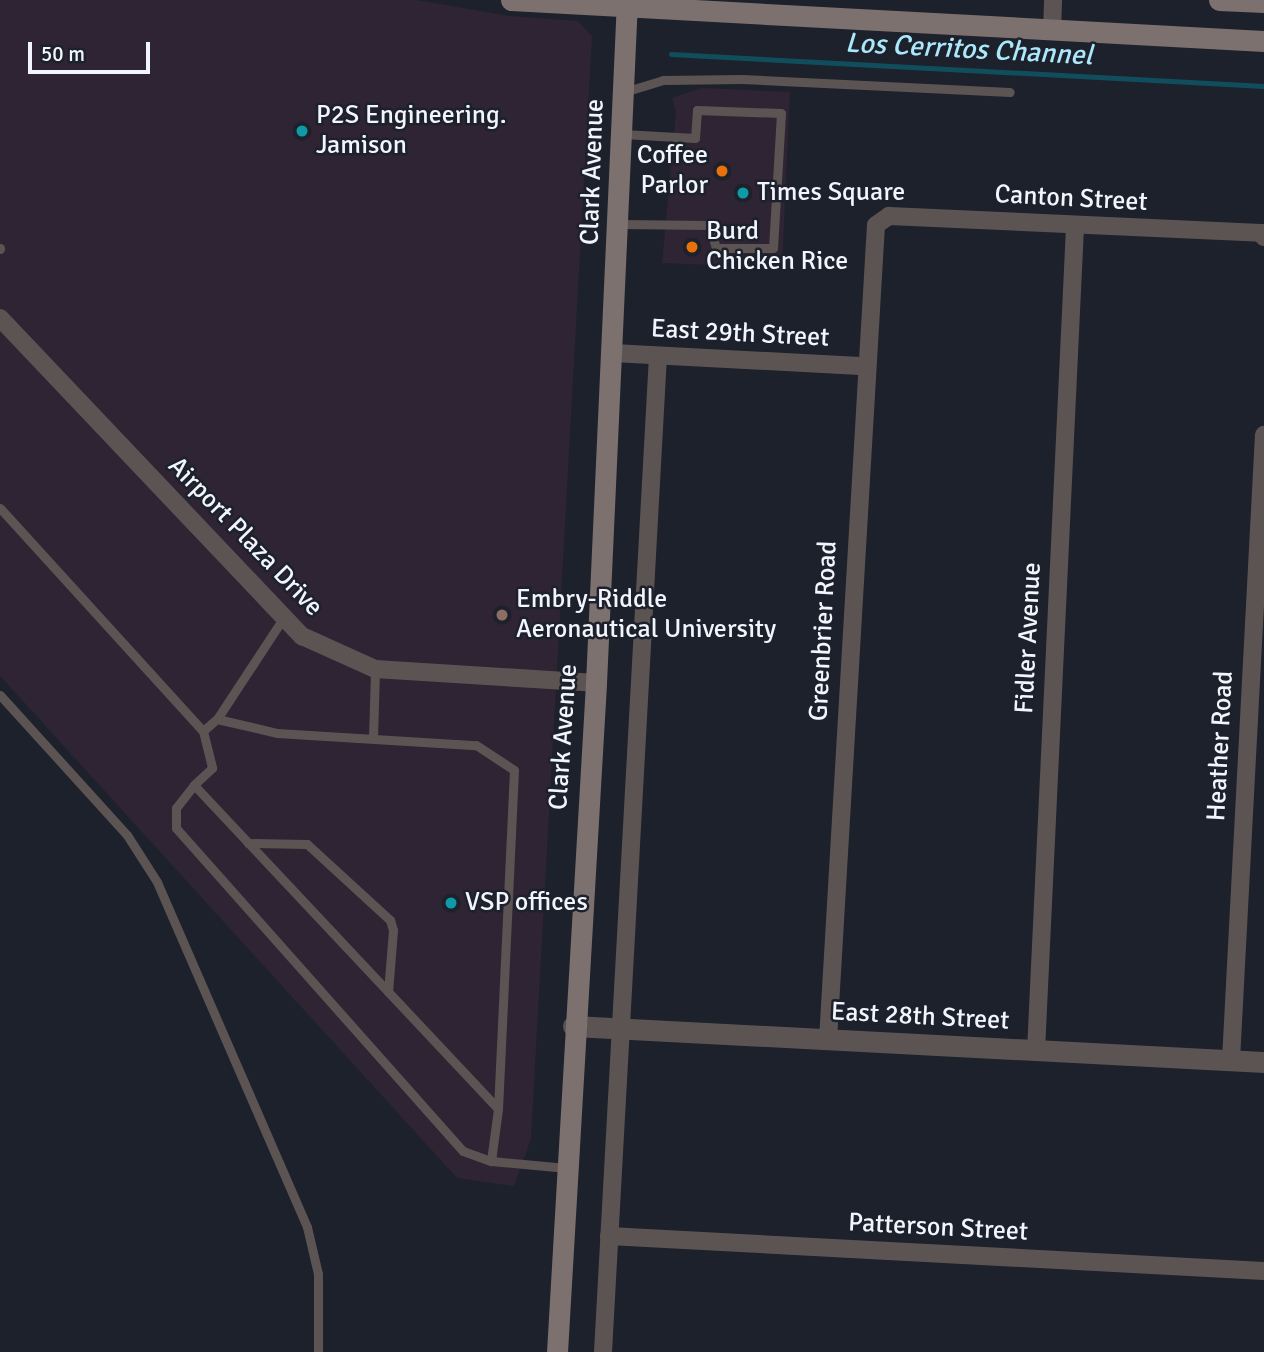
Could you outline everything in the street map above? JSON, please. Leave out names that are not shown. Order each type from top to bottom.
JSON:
[{"type":"main road","points":[[511,0],[627,10],[1264,41]]},
{"type":"main road","points":[[1219,0],[1264,2]]},
{"type":"main road","name":"Clark Avenue","points":[[557,1352],[573,1026],[596,683],[627,10]]},
{"type":"street","points":[[1052,30],[1053,0]]},
{"type":"street","name":"Canton Street","points":[[876,225],[890,216],[1075,227],[1261,233],[1264,237]]},
{"type":"street","name":"Greenbrier Road","points":[[828,1040],[865,366],[876,225]]},
{"type":"street","name":"Fidler Avenue","points":[[1036,1051],[1075,227]]},
{"type":"street","name":"Airport Plaza Drive","points":[[0,317],[282,620],[328,652],[375,669],[596,683]]},
{"type":"street","name":"East 29th Street","points":[[613,353],[865,366]]},
{"type":"street","points":[[603,1352],[658,357]]},
{"type":"street","name":"Heather Road","points":[[1231,1060],[1264,435]]},
{"type":"street","name":"East 28th Street","points":[[573,1026],[1264,1062]]},
{"type":"street","name":"Patterson Street","points":[[609,1236],[1264,1272]]},
{"type":"lane","points":[[624,86],[663,80],[742,79],[1010,92]]},
{"type":"lane","points":[[619,224],[709,225],[716,248],[773,248],[782,114],[697,110],[695,138],[622,134]]},
{"type":"lane","points":[[0,508],[202,731],[212,768],[176,808],[176,828],[463,1151],[491,1161],[567,1168]]},
{"type":"lane","points":[[202,731],[217,719],[282,620]]},
{"type":"lane","points":[[373,738],[375,669]]},
{"type":"lane","points":[[0,695],[127,835],[157,882],[307,1227],[318,1273],[318,1352]]},
{"type":"lane","points":[[217,719],[277,733],[476,745],[514,770],[498,1109],[491,1161]]},
{"type":"lane","points":[[194,785],[498,1109]]},
{"type":"lane","points":[[248,843],[307,844],[390,920],[393,930],[388,992]]},
{"type":"shaded area","points":[[0,0],[416,0],[510,16],[578,21],[592,36],[531,1139],[514,1186],[457,1178],[0,676]]},
{"type":"shaded area","points":[[702,88],[790,92],[782,268],[662,263],[676,112],[672,98]]},
{"type":"waterway","name":"Los Cerritos Channel","points":[[671,54],[1264,86]]},
{"type":"place","name":"P2S Engineering. Jamison","points":[[302,131]]},
{"type":"place","name":"Coffee Parlor","points":[[722,171]]},
{"type":"place","name":"Times Square","points":[[743,193]]},
{"type":"place","name":"Burd Chicken Rice","points":[[692,247]]},
{"type":"place","name":"Embry-Riddle Aeronautical University","points":[[502,615]]},
{"type":"place","name":"VSP offices","points":[[451,903]]}]
